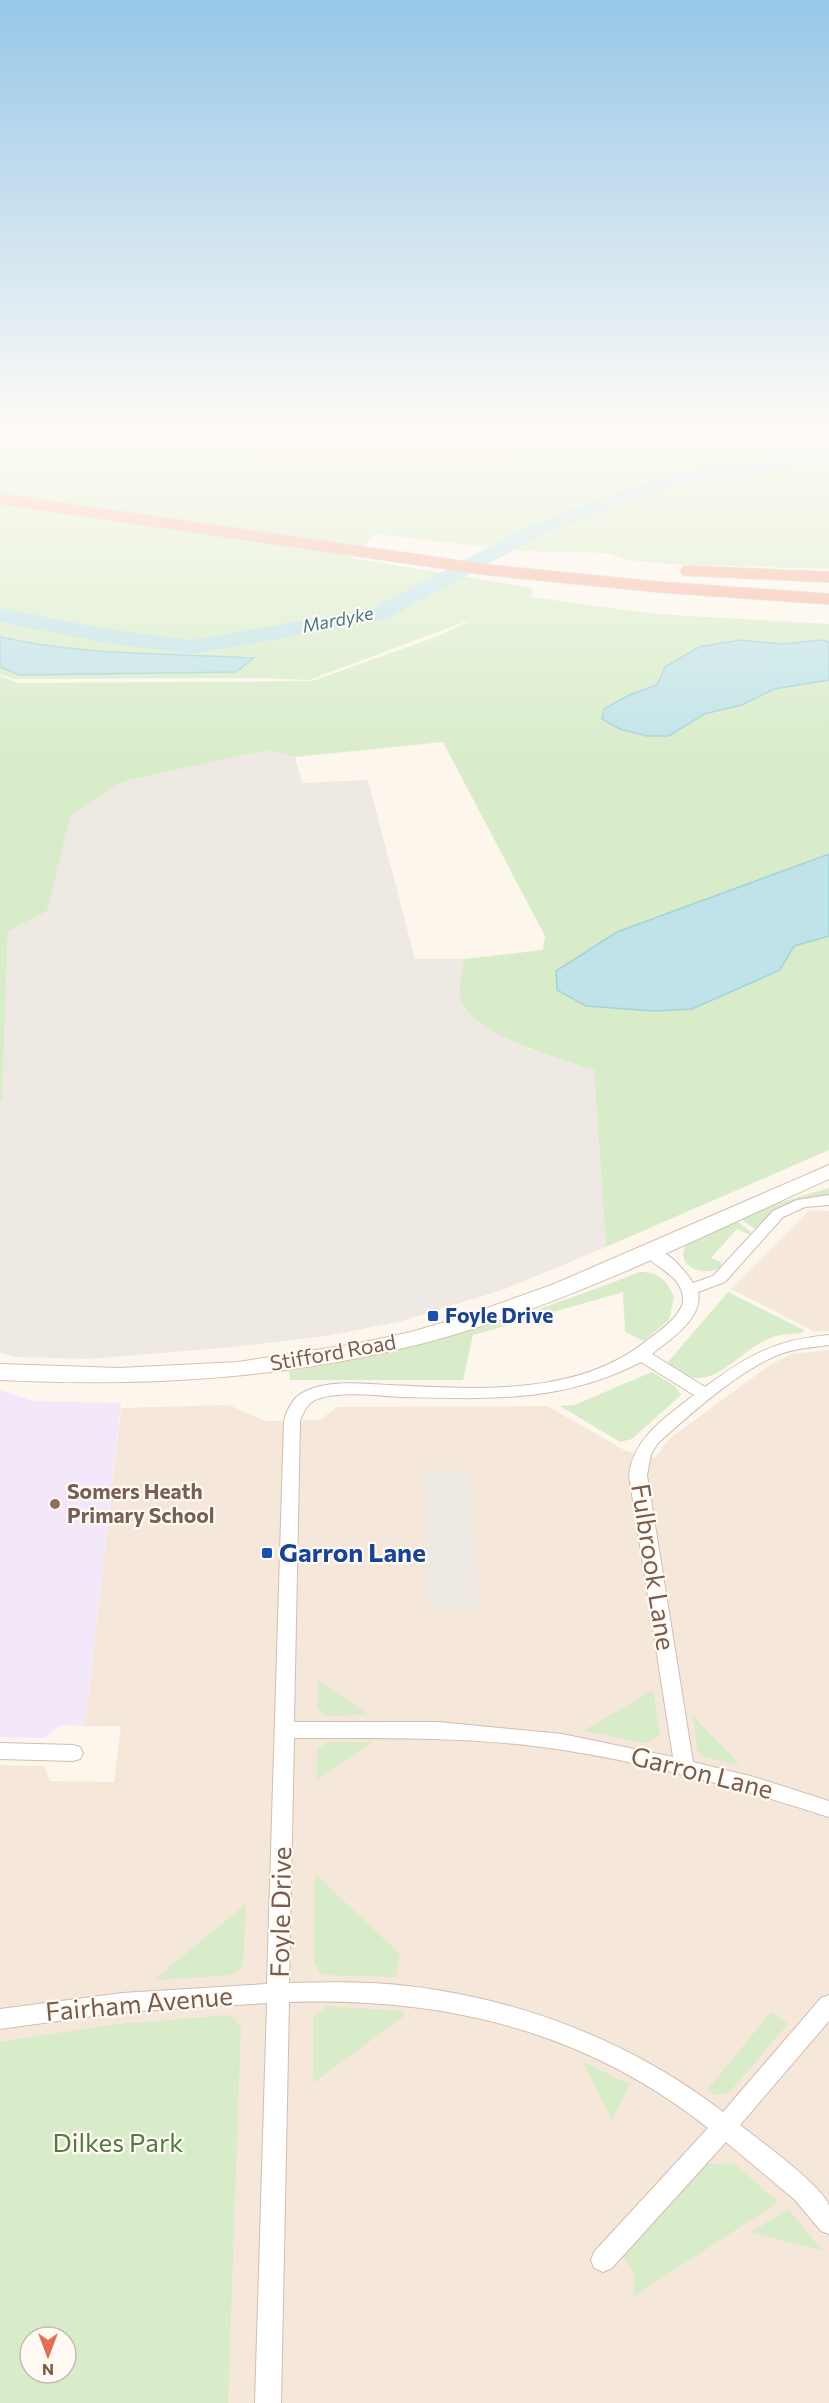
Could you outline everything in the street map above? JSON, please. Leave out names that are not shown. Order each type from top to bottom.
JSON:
[{"type":"highway","points":[[329,542],[558,564],[582,574],[766,606],[829,611]]},
{"type":"highway","points":[[335,542],[489,570],[829,588]]},
{"type":"highway","points":[[582,574],[647,569]]},
{"type":"highway","points":[[671,570],[829,577]]},
{"type":"highway","points":[[582,574],[829,599]]},
{"type":"main road","name":"Stifford Road","points":[[0,1372],[132,1377],[265,1366],[394,1343],[471,1322],[549,1294],[829,1171]]},
{"type":"street","points":[[650,1251],[683,1279],[689,1290],[719,1279],[786,1208],[798,1203],[829,1200]]},
{"type":"street","name":"Stifford Road","points":[[292,1421],[297,1407],[313,1395],[321,1393],[350,1390],[500,1392],[549,1389],[597,1377],[640,1354],[660,1339],[689,1308],[691,1298],[689,1290]]},
{"type":"street","name":"Fulbrook Lane","points":[[684,1767],[638,1475],[639,1461],[645,1447],[659,1430],[766,1353],[804,1342],[829,1340]]},
{"type":"street","points":[[640,1354],[706,1395]]},
{"type":"street","name":"Foyle Drive","points":[[268,2403],[292,1421]]},
{"type":"street","name":"Garron Lane","points":[[285,1730],[438,1730],[508,1735],[582,1745],[754,1785],[829,1809]]},
{"type":"street","points":[[0,1751],[73,1753]]},
{"type":"street","name":"Fairham Avenue","points":[[0,2019],[135,2000],[346,1990],[408,1995],[476,2006],[521,2018],[573,2037],[635,2067],[683,2096],[725,2126],[803,2192],[829,2223]]},
{"type":"street","points":[[603,2260],[725,2126],[829,2005]]},
{"type":"shaded area","points":[[268,750],[295,757],[302,783],[368,780],[415,959],[464,959],[460,998],[529,1049],[594,1070],[606,1247],[505,1289],[402,1321],[326,1336],[234,1347],[88,1359],[18,1357],[0,1353],[0,1101],[2,1100],[8,930],[47,910],[71,815],[124,781]]},
{"type":"shaded area","points":[[810,1210],[829,1211],[829,1331],[815,1332],[731,1289]]},
{"type":"shaded area","points":[[829,1350],[829,2403],[0,2403],[0,1765],[44,1766],[50,1781],[114,1782],[121,1726],[85,1726],[121,1408],[229,1405],[265,1421],[320,1420],[337,1407],[547,1406],[626,1451],[655,1458],[669,1439],[771,1364],[792,1354]]},
{"type":"shaded area","name":"Somers Heath Primary School","points":[[0,1390],[33,1401],[121,1403],[85,1726],[61,1725],[44,1738],[0,1737]]},
{"type":"shaded area","points":[[424,1471],[471,1471],[480,1610],[428,1611]]},
{"type":"green space","points":[[0,542],[367,542],[352,558],[533,588],[531,597],[655,614],[829,624],[829,642],[822,640],[784,644],[740,640],[665,667],[657,685],[629,695],[669,736],[704,714],[742,705],[774,689],[829,680],[829,854],[617,932],[586,1006],[654,1011],[692,1009],[780,970],[794,946],[829,936],[829,1150],[606,1247],[594,1070],[540,1052],[500,1035],[483,1025],[470,1013],[461,1000],[460,986],[464,959],[543,950],[545,936],[443,742],[295,757],[268,750],[124,781],[71,815],[47,911],[8,931],[2,1101],[0,1101],[0,676],[19,683],[312,681],[436,637],[478,617],[309,680],[258,678],[15,679],[0,674]]},
{"type":"green space","points":[[446,542],[829,542],[829,569],[669,564],[628,560],[608,553],[523,551]]},
{"type":"green space","points":[[829,1188],[829,1197],[788,1203],[772,1212],[755,1229],[741,1219],[768,1206]]},
{"type":"green space","points":[[737,1221],[752,1233],[748,1234],[737,1229],[711,1258],[721,1262],[722,1267],[700,1271],[687,1265],[683,1253],[686,1245]]},
{"type":"green space","points":[[640,1272],[662,1278],[674,1297],[669,1320],[644,1341],[625,1332],[623,1292],[473,1335],[463,1380],[290,1380],[289,1371],[379,1355],[467,1332],[554,1304]]},
{"type":"green space","points":[[728,1292],[804,1330],[803,1333],[770,1338],[707,1377],[695,1378],[682,1374],[668,1362]]},
{"type":"green space","points":[[652,1372],[675,1386],[681,1395],[632,1439],[620,1442],[560,1406],[574,1405]]},
{"type":"green space","points":[[318,1680],[369,1715],[326,1716],[317,1709]]},
{"type":"green space","points":[[653,1690],[660,1735],[645,1743],[583,1731]]},
{"type":"green space","points":[[693,1716],[740,1765],[703,1757],[697,1751]]},
{"type":"green space","points":[[327,1742],[372,1742],[317,1780],[317,1750]]},
{"type":"green space","points":[[315,1874],[400,1954],[396,1977],[322,1975],[314,1963]]},
{"type":"green space","points":[[246,1904],[243,1966],[232,1975],[159,1980],[156,1978]]},
{"type":"green space","points":[[327,2006],[402,2011],[405,2015],[313,2083],[313,2017]]},
{"type":"green space","points":[[771,2012],[788,2024],[729,2093],[714,2095],[707,2090]]},
{"type":"green space","name":"Dilkes Park","points":[[230,2015],[241,2026],[228,2403],[0,2403],[0,2042],[109,2025]]},
{"type":"green space","points":[[583,2062],[630,2084],[612,2121]]},
{"type":"green space","points":[[734,2163],[778,2202],[633,2297],[635,2274],[622,2256],[705,2164]]},
{"type":"green space","points":[[788,2209],[823,2251],[751,2232]]},
{"type":"water","points":[[0,637],[95,651],[254,658],[236,672],[20,675],[0,667]]},
{"type":"water","points":[[740,640],[784,644],[822,640],[829,642],[829,680],[774,689],[742,705],[704,714],[669,736],[647,736],[620,729],[602,719],[604,709],[629,695],[657,685],[665,667],[699,647]]},
{"type":"water","points":[[829,854],[829,936],[794,946],[780,970],[692,1009],[654,1011],[586,1006],[557,990],[556,971],[617,932]]},
{"type":"waterway","name":"Mardyke","points":[[0,615],[100,635],[191,647],[380,613],[513,542]]},
{"type":"place","name":"Foyle Drive","points":[[433,1316]]},
{"type":"place","name":"Somers Heath Primary School","points":[[55,1504]]},
{"type":"place","name":"Garron Lane","points":[[267,1553]]}]
